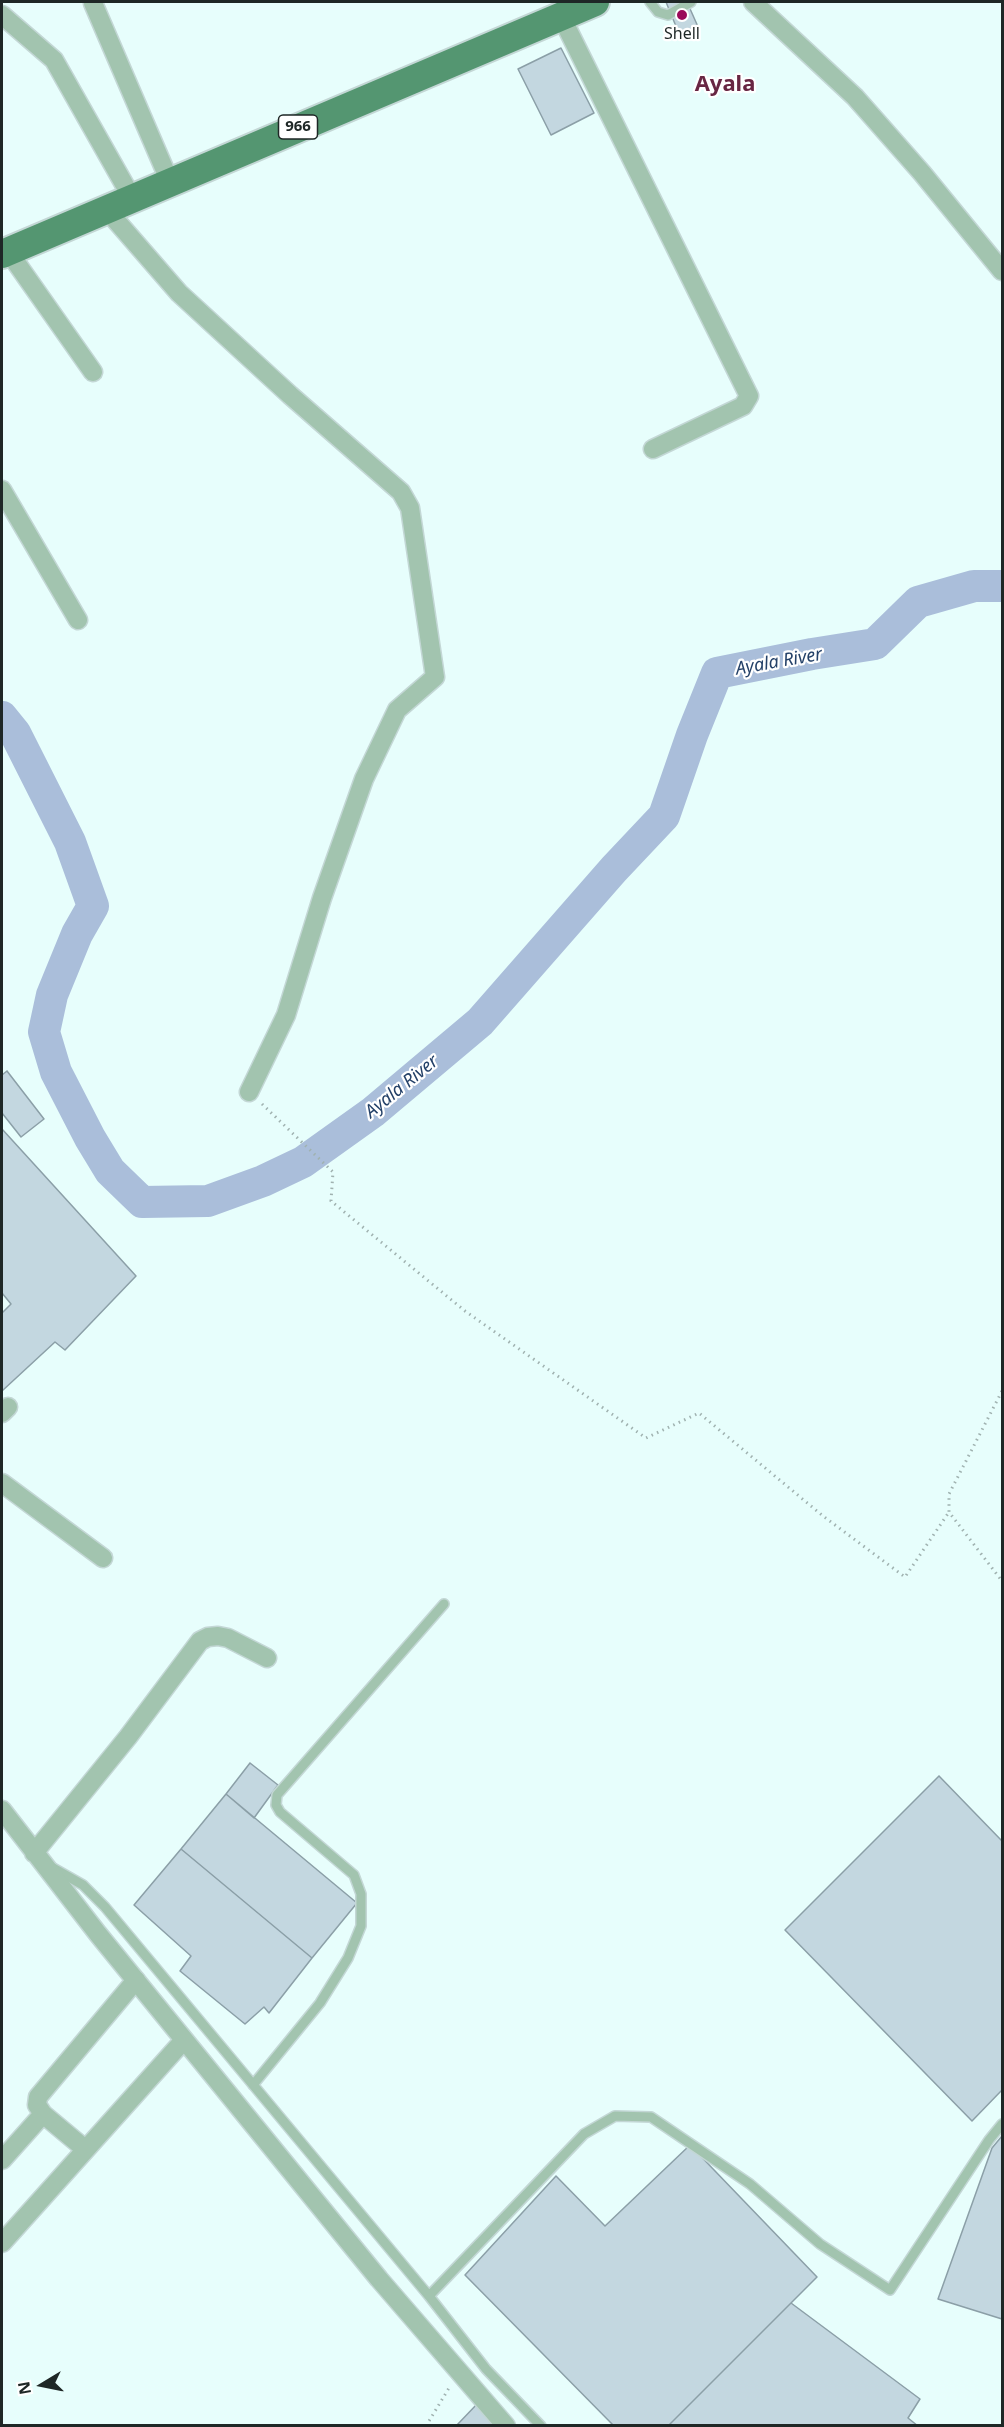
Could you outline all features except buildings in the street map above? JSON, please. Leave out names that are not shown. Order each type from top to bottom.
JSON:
[{"type":"main road","name":"966","points":[[5,252],[595,2]]},
{"type":"street","points":[[753,2],[855,97],[922,173],[1002,271]]},
{"type":"street","points":[[93,3],[170,182]]},
{"type":"street","points":[[2,15],[54,60],[119,204],[179,293],[290,395],[401,492],[410,508],[435,677],[397,710],[364,780],[322,898],[286,1015],[249,1092]]},
{"type":"street","points":[[561,16],[749,396],[743,406],[653,449]]},
{"type":"street","points":[[5,252],[93,372]]},
{"type":"street","points":[[2,490],[78,621]]},
{"type":"street","points":[[2,1483],[103,1558]]},
{"type":"street","points":[[38,1857],[200,1641],[208,1637],[228,1638],[267,1658]]},
{"type":"street","points":[[2,1810],[184,2040],[379,2279],[506,2426]]},
{"type":"street","points":[[85,2149],[43,2114],[37,2105],[38,2097],[136,1980]]},
{"type":"street","points":[[2,2243],[184,2040]]},
{"type":"street","points":[[2,2160],[43,2114]]},
{"type":"lane","points":[[650,2],[658,12],[665,15],[673,14],[691,2]]},
{"type":"lane","points":[[253,2085],[320,2003],[348,1958],[361,1926],[361,1894],[354,1875],[280,1812],[276,1805],[277,1795],[444,1604]]},
{"type":"lane","points":[[38,1857],[83,1885],[105,1907],[429,2296],[486,2369],[541,2426]]},
{"type":"lane","points":[[429,2296],[584,2134],[615,2116],[651,2117],[750,2184],[820,2244],[890,2290],[989,2140],[1002,2124]]},
{"type":"path","points":[[249,1092],[333,1172],[331,1201],[465,1311],[646,1438],[699,1413],[823,1516],[905,1577],[949,1512],[949,1494],[1002,1391]]},
{"type":"path","points":[[949,1512],[1002,1581]]},
{"type":"path","points":[[426,2426],[459,2371]]},
{"type":"waterway","name":"Ayala River","points":[[2,717],[15,733],[70,842],[93,906],[77,934],[52,995],[44,1032],[56,1072],[110,1171],[142,1202],[208,1201],[263,1181],[303,1162],[373,1112],[480,1022],[614,869],[664,816],[692,735],[717,673],[875,644],[918,602],[974,586],[1002,586]]},
{"type":"place","name":"Shell","points":[[682,15]]},
{"type":"district","name":"Ayala","points":[[725,85]]}]
